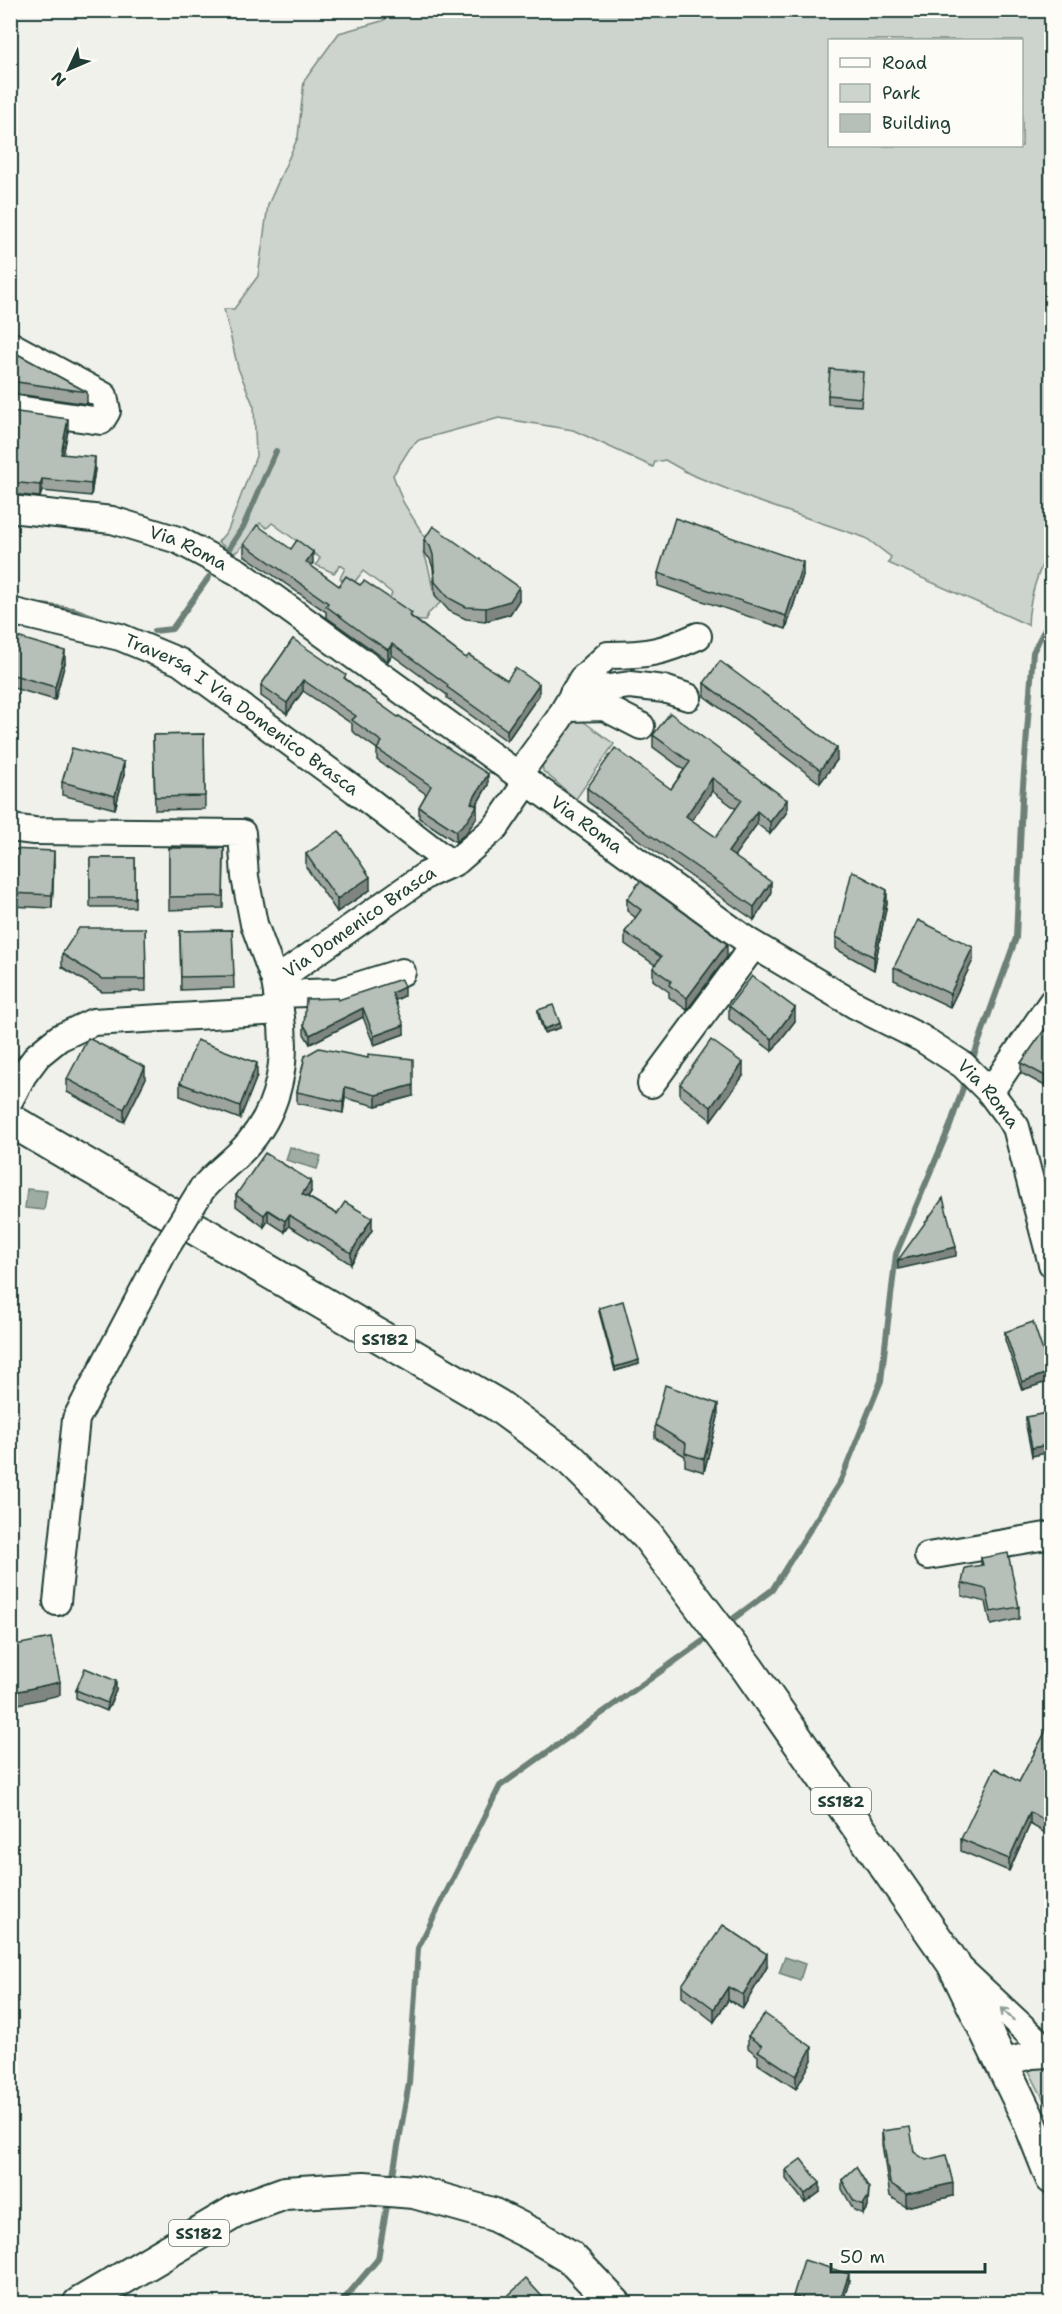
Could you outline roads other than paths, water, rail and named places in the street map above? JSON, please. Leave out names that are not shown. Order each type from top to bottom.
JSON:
[{"type":"main road","name":"SS182","points":[[10,1120],[497,1405],[569,1458],[639,1527],[718,1630],[954,1963],[1002,2063],[1040,2122],[1052,2178]]},
{"type":"main road","name":"SS182","points":[[79,2304],[238,2211],[285,2193],[364,2188],[414,2192],[492,2214],[569,2256],[615,2304]]},
{"type":"street","points":[[10,345],[104,396],[107,411],[101,421],[10,408]]},
{"type":"street","name":"Via Roma","points":[[10,509],[112,520],[178,540],[238,572],[754,945],[855,1005],[921,1038],[978,1079],[1016,1127],[1052,1264]]},
{"type":"street","name":"Traversa I Via Domenico Brasca","points":[[10,611],[120,637],[180,662],[356,790],[451,864]]},
{"type":"street","name":"Via Domenico Brasca","points":[[277,996],[426,875],[451,864],[496,827],[582,679],[608,655],[638,655],[667,650],[698,636]]},
{"type":"street","points":[[569,701],[630,685],[664,689],[688,697]]},
{"type":"street","points":[[569,701],[604,707],[641,726]]},
{"type":"street","points":[[10,828],[34,831],[242,833],[245,877],[254,924],[277,996],[283,1030],[284,1056],[276,1096],[264,1123],[248,1145],[215,1173],[202,1189],[164,1251],[76,1419],[57,1602]]},
{"type":"street","points":[[651,1084],[754,945]]},
{"type":"street","points":[[10,1099],[23,1075],[38,1055],[59,1038],[93,1022],[277,996],[338,992],[402,972]]},
{"type":"street","points":[[978,1079],[1044,1032],[1052,1002]]},
{"type":"street","points":[[928,1556],[1052,1535]]},
{"type":"street","points":[[954,1963],[1050,2055]]},
{"type":"street","points":[[1002,2063],[1032,2055],[1050,2055]]},
{"type":"waterway","points":[[230,547],[243,527],[276,451]]},
{"type":"waterway","points":[[154,631],[172,629],[209,577]]},
{"type":"waterway","points":[[42,606],[74,610],[104,621]]},
{"type":"waterway","points":[[971,1064],[1016,938],[1022,799],[1033,652],[1052,615]]},
{"type":"waterway","points":[[726,1624],[772,1590],[841,1480],[881,1381],[896,1254],[950,1126],[966,1079]]},
{"type":"waterway","points":[[392,2180],[409,2083],[418,1948],[500,1786],[710,1636]]},
{"type":"waterway","points":[[340,2304],[378,2259],[388,2199]]}]
